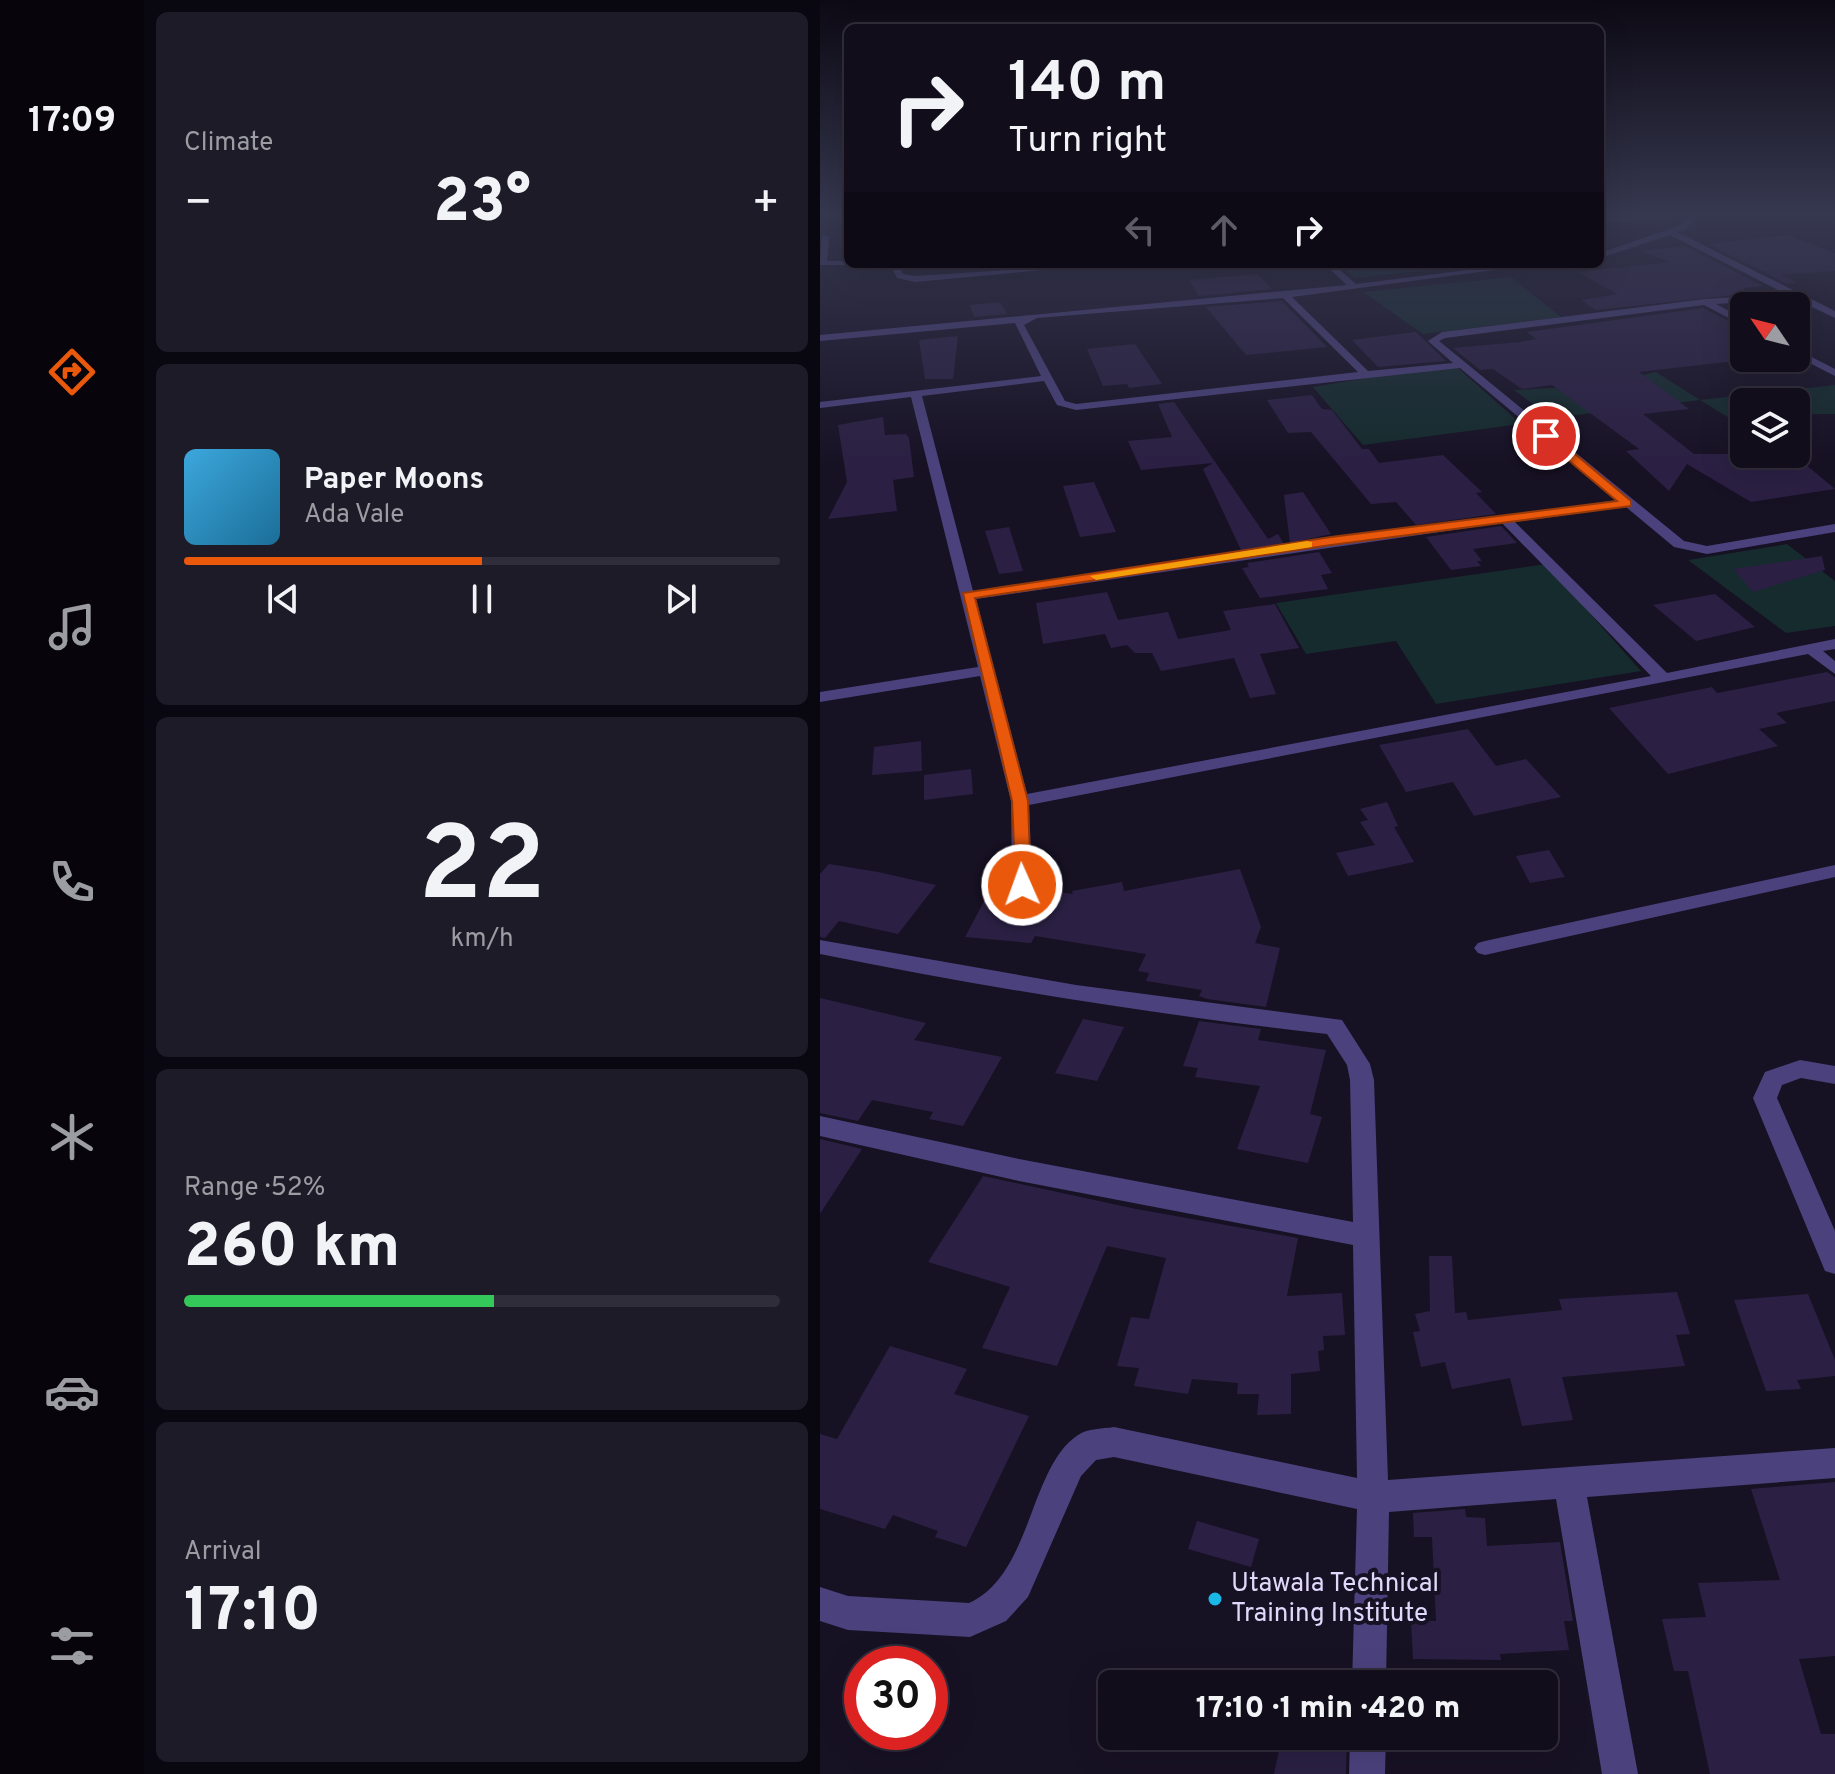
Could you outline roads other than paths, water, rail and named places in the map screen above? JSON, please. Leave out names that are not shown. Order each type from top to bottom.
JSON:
[{"type":"street","points":[[820,338],[1244,299]]},
{"type":"street","points":[[1289,299],[1366,374]]},
{"type":"street","points":[[1730,300],[1435,338],[1433,341],[1679,544],[1707,550],[1835,528]]},
{"type":"street","points":[[1705,302],[1730,315]]},
{"type":"street","points":[[1810,303],[1835,315]]},
{"type":"street","points":[[1023,319],[1019,324],[1061,403],[1094,407],[1461,365]]},
{"type":"street","points":[[1810,360],[1835,373]]},
{"type":"street","points":[[820,405],[1047,378]]},
{"type":"street","points":[[916,394],[1020,801],[1022,885]]},
{"type":"street","points":[[967,596],[1627,503]]},
{"type":"street","points":[[1505,519],[1663,679]]},
{"type":"street","points":[[1020,801],[1835,644]]},
{"type":"street","points":[[1810,648],[1835,669]]},
{"type":"street","points":[[820,697],[986,670]]},
{"type":"street","points":[[1485,948],[1835,871]]},
{"type":"street","points":[[820,947],[943,972],[1216,1014],[1334,1026],[1358,1064],[1362,1080],[1373,1497],[1369,1670]]},
{"type":"street","points":[[1835,1075],[1800,1069],[1773,1079],[1765,1098],[1835,1262]]},
{"type":"street","points":[[820,1126],[1019,1170],[1366,1236]]},
{"type":"street","points":[[820,1604],[848,1613],[970,1620],[994,1609],[1016,1585],[1070,1465],[1088,1446],[1114,1442],[1373,1497],[1835,1463]]},
{"type":"street","points":[[1569,1483],[1620,1774]]},
{"type":"street","points":[[1367,1774],[1368,1750]]},
{"type":"place","name":"Utawala Technical Training Institute","points":[[1215,1599]]}]
